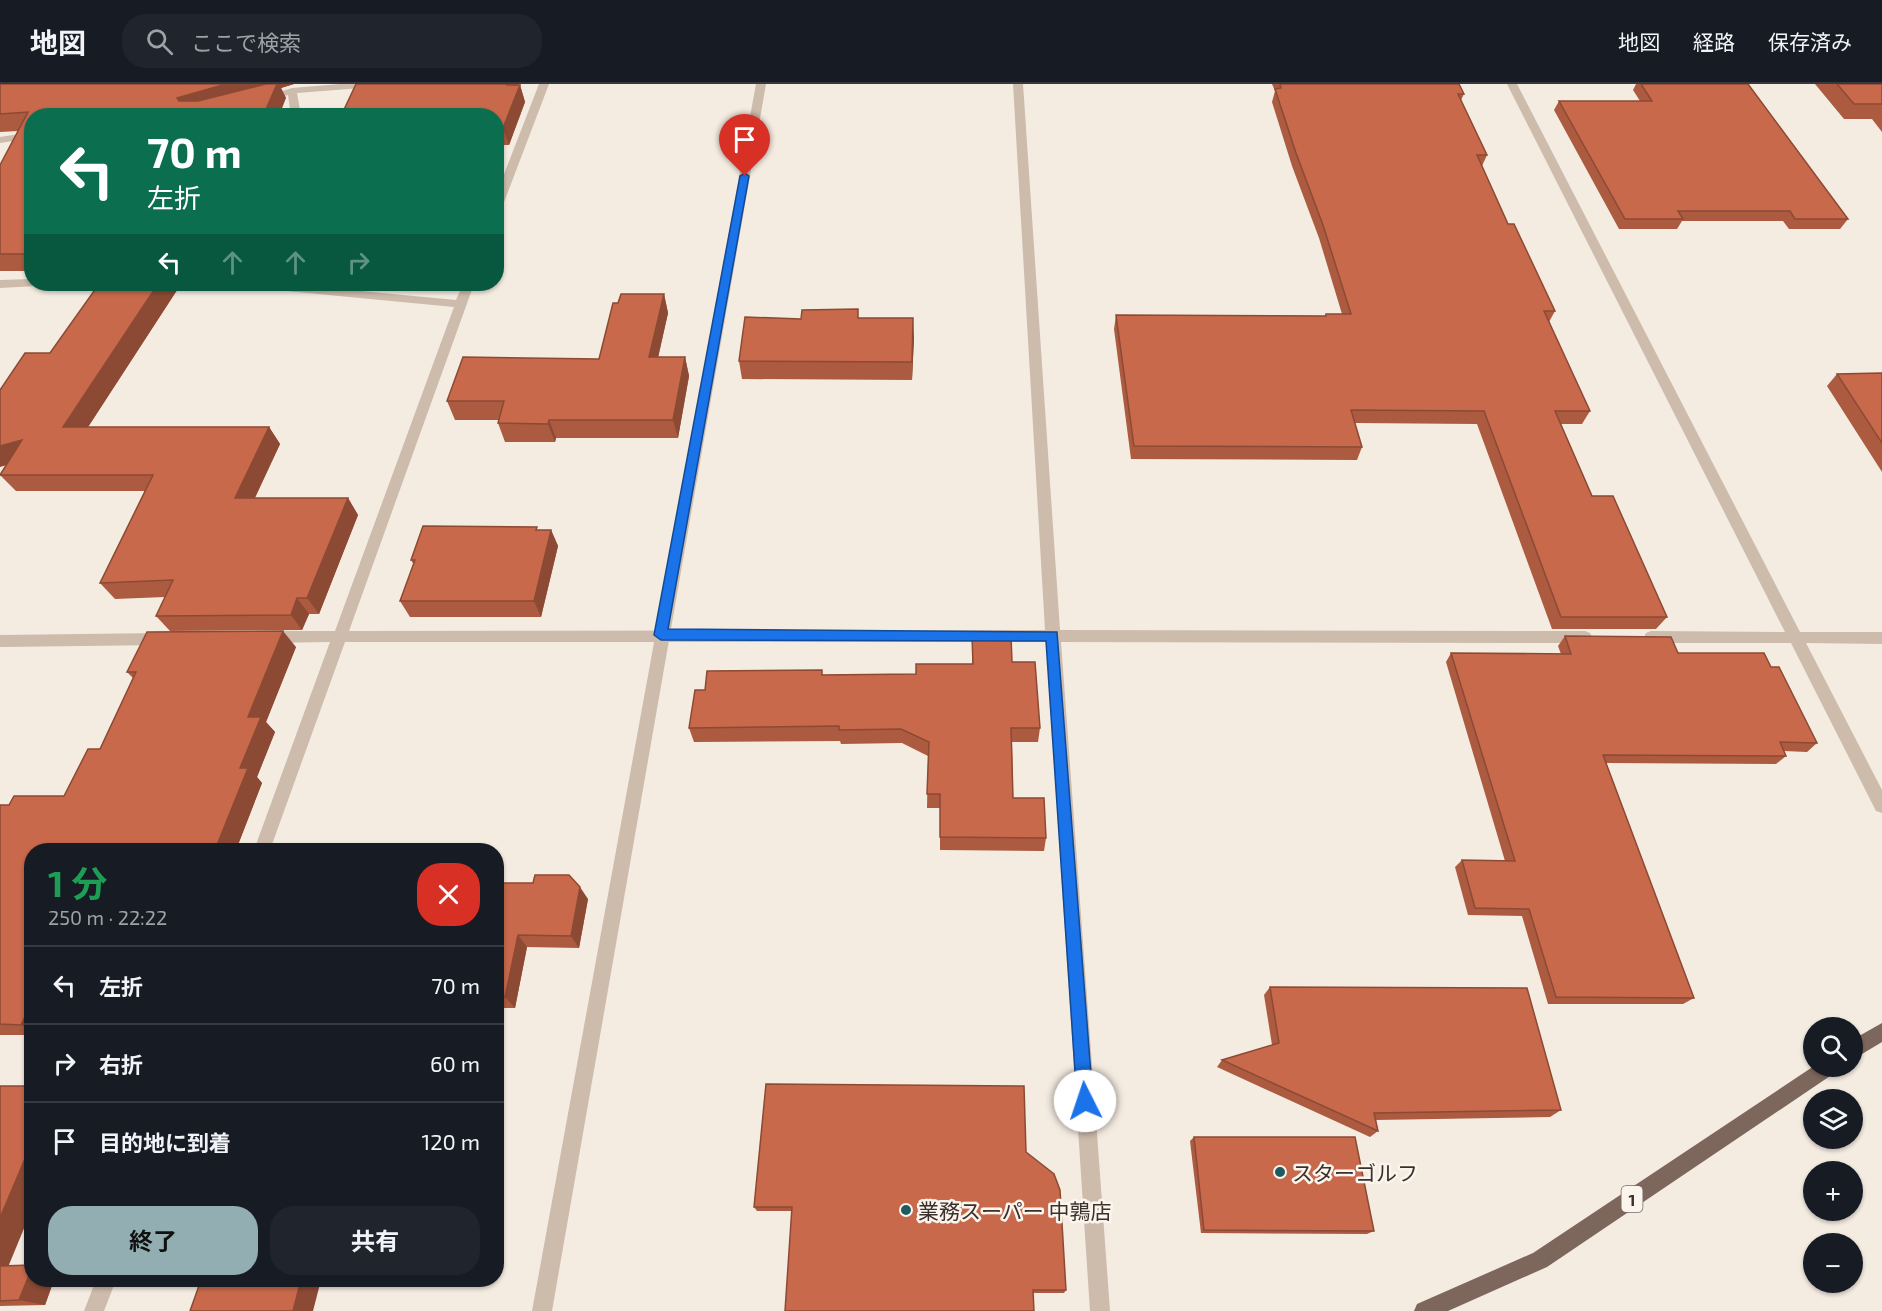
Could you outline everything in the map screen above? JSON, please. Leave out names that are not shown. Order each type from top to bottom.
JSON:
[{"type":"main road","points":[[1863,1044],[1882,1032]]},
{"type":"main road","name":"1","points":[[1424,1311],[1540,1260],[1814,1077]]},
{"type":"street","points":[[248,102],[292,91],[374,84]]},
{"type":"street","points":[[504,189],[544,84]]},
{"type":"street","points":[[542,1311],[661,635],[762,84]]},
{"type":"street","points":[[1018,84],[1053,636],[1100,1311]]},
{"type":"street","points":[[1512,84],[1882,806]]},
{"type":"street","points":[[292,91],[295,108]]},
{"type":"street","points":[[0,140],[24,136]]},
{"type":"street","points":[[0,284],[24,283]]},
{"type":"street","points":[[327,291],[461,304]]},
{"type":"street","points":[[265,843],[466,291]]},
{"type":"street","points":[[258,638],[661,635],[1596,637]]},
{"type":"street","points":[[1631,637],[1882,638]]},
{"type":"street","points":[[0,641],[177,639]]},
{"type":"street","points":[[94,1311],[103,1287]]},
{"type":"building","points":[[0,84],[226,84],[177,98],[179,101],[198,101],[266,84],[277,84],[266,108],[24,108],[24,112],[0,114]]},
{"type":"building","points":[[356,84],[520,85],[504,125],[504,108],[345,108]]},
{"type":"building","points":[[1280,84],[1459,84],[1464,94],[1458,94],[1487,155],[1477,155],[1508,224],[1514,224],[1555,311],[1544,311],[1590,411],[1555,411],[1592,496],[1613,496],[1667,617],[1561,617],[1484,411],[1351,410],[1362,447],[1134,446],[1116,315],[1326,316],[1326,314],[1351,314],[1323,225],[1275,89],[1281,88]]},
{"type":"building","points":[[1641,84],[1748,84],[1848,219],[1795,219],[1790,211],[1678,211],[1683,219],[1625,219],[1559,101],[1652,101]]},
{"type":"building","points":[[1837,84],[1882,84],[1882,104],[1854,104]]},
{"type":"building","points":[[24,120],[24,254],[0,254],[0,165]]},
{"type":"building","points":[[94,291],[153,291],[63,427],[269,427],[235,498],[348,498],[307,598],[297,598],[291,615],[156,616],[173,580],[100,583],[153,475],[0,475],[22,440],[0,446],[0,390],[25,353],[50,353]]},
{"type":"building","points":[[621,294],[664,294],[649,357],[685,357],[673,420],[549,420],[548,424],[498,423],[504,401],[447,401],[463,357],[599,359],[613,303],[618,303]]},
{"type":"building","points":[[858,309],[858,318],[913,318],[912,362],[739,361],[745,317],[801,319],[802,310]]},
{"type":"building","points":[[1882,373],[1882,443],[1837,374]]},
{"type":"building","points":[[423,526],[537,527],[536,530],[551,530],[534,601],[400,601],[415,560],[411,560]]},
{"type":"building","points":[[283,631],[248,717],[261,717],[240,768],[248,768],[218,843],[24,843],[24,1019],[21,1025],[0,1024],[0,805],[9,805],[14,796],[64,796],[88,749],[100,749],[136,672],[127,672],[147,632]]},
{"type":"building","points":[[972,636],[1011,636],[1012,662],[1035,662],[1040,728],[1011,728],[1013,798],[1044,798],[1046,838],[940,837],[940,794],[927,794],[929,742],[901,729],[839,730],[839,726],[689,728],[695,690],[705,690],[707,671],[822,670],[822,675],[916,674],[916,664],[973,664]]},
{"type":"building","points":[[1565,636],[1671,637],[1678,653],[1764,653],[1771,667],[1779,667],[1817,743],[1780,742],[1786,756],[1603,755],[1694,998],[1556,997],[1529,909],[1475,908],[1462,860],[1515,861],[1451,653],[1571,654]]},
{"type":"building","points":[[535,875],[569,875],[580,887],[571,936],[518,935],[504,997],[504,883],[533,883]]},
{"type":"building","points":[[1270,987],[1527,988],[1561,1110],[1374,1113],[1378,1131],[1222,1060],[1279,1043]]},
{"type":"building","points":[[766,1084],[1024,1086],[1026,1152],[1054,1174],[1060,1190],[1066,1290],[1033,1290],[1034,1311],[785,1311],[792,1207],[754,1207]]},
{"type":"building","points":[[0,1086],[24,1086],[24,1161],[0,1218]]},
{"type":"building","points":[[1194,1137],[1355,1137],[1374,1231],[1204,1230]]},
{"type":"building","points":[[24,1265],[24,1287],[19,1300],[0,1301],[0,1266]]},
{"type":"building","points":[[199,1287],[299,1287],[293,1311],[190,1311]]},
{"type":"place","name":"スターゴルフ","points":[[1280,1172]]},
{"type":"place","name":"業務スーパー 中鶉店","points":[[906,1210]]},
{"type":"route","points":[[745,176],[661,635],[1053,636],[1085,1101]]}]
